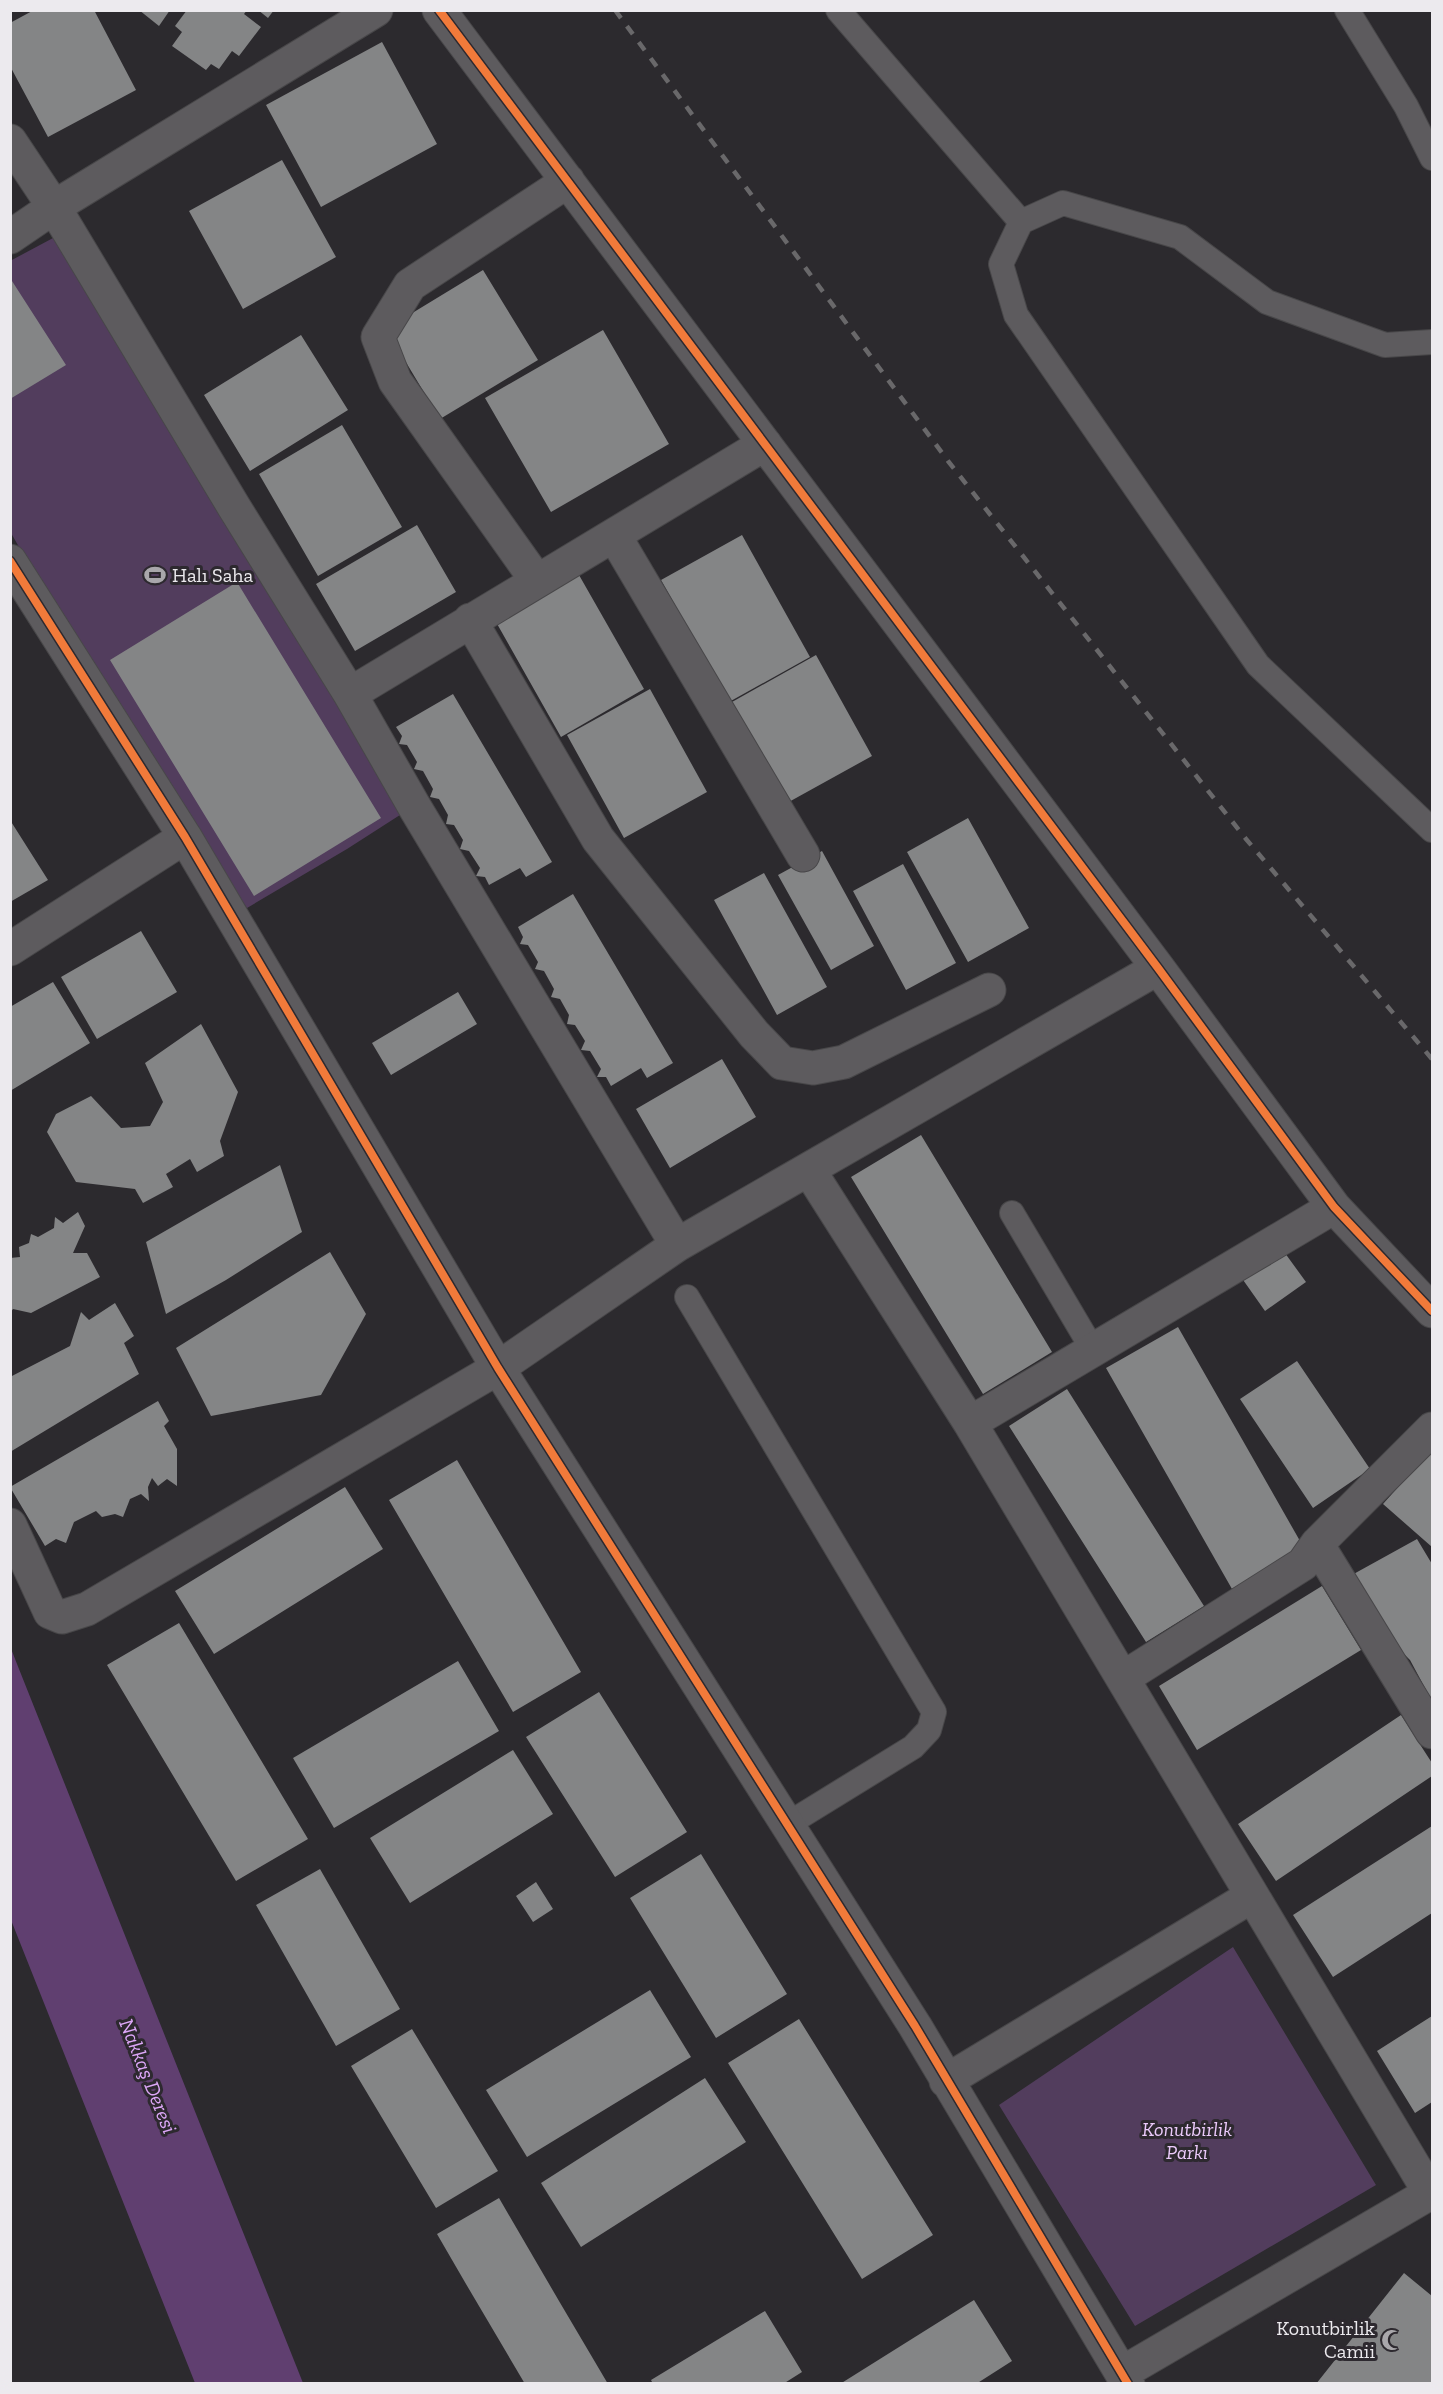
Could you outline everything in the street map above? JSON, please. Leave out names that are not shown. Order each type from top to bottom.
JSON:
[{"type":"street","points":[[10,237],[54,207],[376,10]]},
{"type":"street","points":[[439,10],[1334,1206],[1432,1311]]},
{"type":"street","points":[[10,141],[54,207],[234,507],[350,694],[414,806],[677,1245]]},
{"type":"street","points":[[537,581],[395,381],[378,337],[410,285],[568,181]]},
{"type":"street","points":[[350,694],[765,444]]},
{"type":"street","points":[[614,535],[803,855]]},
{"type":"street","points":[[10,561],[185,837],[498,1368],[915,2026],[1125,2378],[1431,2192],[970,1423],[809,1170]]},
{"type":"street","points":[[470,620],[598,839],[754,1034],[783,1064],[813,1068],[844,1062],[990,990]]},
{"type":"street","points":[[10,949],[185,837]]},
{"type":"street","points":[[10,1525],[50,1612],[62,1617],[87,1609],[498,1368],[677,1245],[1158,969]]},
{"type":"street","points":[[970,1423],[1334,1206]]},
{"type":"street","points":[[1123,1678],[1303,1564],[1317,1544],[1432,1429]]},
{"type":"street","points":[[1317,1544],[1432,1732]]},
{"type":"street","points":[[946,2081],[1252,1896]]},
{"type":"lane","points":[[838,10],[1021,222]]},
{"type":"lane","points":[[1347,10],[1406,106],[1432,158]]},
{"type":"lane","points":[[1432,342],[1385,345],[1267,302],[1180,237],[1063,202],[1021,222],[1001,264],[1016,315],[1258,665],[1432,830]]},
{"type":"lane","points":[[1012,1213],[1092,1350]]},
{"type":"lane","points":[[687,1298],[934,1712],[929,1730],[913,1747],[788,1824]]},
{"type":"green space","name":"Halı Saha","points":[[68,230],[414,806],[247,908],[201,844],[59,617],[11,533],[10,261]]},
{"type":"green space","name":"Konutbirlik Parkı","points":[[1233,1947],[1376,2185],[1135,2326],[999,2105]]},
{"type":"water","name":"Nakkaş Deresi","points":[[10,1646],[303,2383],[195,2383],[11,1920]]},
{"type":"building","points":[[34,10],[94,10],[136,90],[48,137],[10,66],[10,23]]},
{"type":"building","points":[[139,10],[170,10],[159,26]]},
{"type":"building","points":[[187,10],[247,10],[244,14],[261,27],[239,56],[232,51],[219,69],[211,64],[206,70],[172,46],[182,32],[175,26]]},
{"type":"building","points":[[258,10],[274,10],[268,18]]},
{"type":"building","points":[[382,42],[437,144],[321,207],[266,105]]},
{"type":"building","points":[[282,160],[336,257],[243,309],[189,211]]},
{"type":"building","points":[[483,270],[538,360],[440,419],[386,329]]},
{"type":"building","points":[[12,281],[66,365],[10,399],[10,282]]},
{"type":"building","points":[[603,330],[669,444],[551,512],[485,398]]},
{"type":"building","points":[[301,335],[348,410],[250,471],[204,395]]},
{"type":"building","points":[[342,425],[402,527],[318,576],[259,474]]},
{"type":"building","points":[[417,525],[456,592],[355,651],[316,584]]},
{"type":"building","points":[[742,535],[810,657],[729,702],[661,580]]},
{"type":"building","points":[[579,575],[644,689],[561,737],[496,622]]},
{"type":"building","points":[[237,582],[381,818],[254,896],[110,660]]},
{"type":"building","points":[[816,655],[872,756],[787,803],[732,702]]},
{"type":"building","points":[[650,689],[707,792],[624,838],[567,735]]},
{"type":"building","points":[[453,694],[552,862],[526,877],[520,868],[489,885],[485,877],[476,876],[480,868],[469,851],[460,849],[463,840],[454,825],[446,824],[448,815],[439,799],[430,797],[433,789],[423,771],[414,769],[417,762],[407,745],[399,744],[402,736],[396,727]]},
{"type":"building","points":[[968,818],[1029,928],[968,962],[907,852]]},
{"type":"building","points":[[10,820],[48,880],[10,902]]},
{"type":"building","points":[[822,851],[874,946],[831,970],[778,875]]},
{"type":"building","points":[[903,864],[956,963],[906,990],[853,891]]},
{"type":"building","points":[[764,873],[827,987],[777,1015],[714,900]]},
{"type":"building","points":[[573,894],[673,1063],[647,1078],[641,1068],[611,1086],[606,1077],[597,1077],[601,1069],[590,1051],[581,1050],[585,1041],[575,1025],[567,1024],[569,1015],[560,999],[551,997],[554,989],[544,971],[535,969],[538,962],[528,945],[520,944],[523,937],[518,927]]},
{"type":"building","points":[[141,931],[177,992],[97,1039],[61,977]]},
{"type":"building","points":[[53,982],[90,1043],[10,1091],[10,1007]]},
{"type":"building","points":[[458,992],[477,1024],[391,1075],[372,1043]]},
{"type":"building","points":[[201,1024],[238,1092],[220,1141],[224,1156],[197,1172],[190,1159],[166,1174],[173,1187],[143,1203],[135,1189],[76,1182],[47,1132],[56,1114],[91,1096],[121,1128],[150,1126],[163,1102],[145,1063]]},
{"type":"building","points":[[722,1059],[756,1117],[670,1168],[636,1109]]},
{"type":"building","points":[[921,1135],[1052,1352],[983,1394],[851,1177]]},
{"type":"building","points":[[280,1165],[302,1232],[226,1280],[166,1314],[146,1242]]},
{"type":"building","points":[[78,1212],[85,1226],[73,1253],[87,1253],[100,1277],[31,1313],[13,1309],[10,1313],[10,1258],[20,1257],[19,1247],[29,1243],[31,1234],[38,1237],[54,1228],[55,1217],[63,1223]]},
{"type":"building","points":[[1282,1249],[1306,1282],[1265,1311],[1241,1277]]},
{"type":"building","points":[[330,1252],[366,1314],[321,1395],[211,1416],[176,1348]]},
{"type":"building","points":[[115,1303],[134,1336],[124,1343],[139,1374],[10,1452],[10,1377],[70,1346],[81,1312],[89,1320]]},
{"type":"building","points":[[1178,1327],[1304,1548],[1232,1589],[1106,1368]]},
{"type":"building","points":[[1297,1361],[1370,1469],[1313,1508],[1240,1399]]},
{"type":"building","points":[[1067,1389],[1204,1606],[1146,1642],[1009,1426]]},
{"type":"building","points":[[158,1401],[169,1421],[164,1426],[177,1449],[177,1486],[167,1479],[158,1486],[152,1478],[148,1487],[149,1501],[141,1494],[130,1499],[123,1517],[115,1514],[102,1517],[96,1511],[74,1522],[66,1543],[56,1539],[45,1546],[10,1487]]},
{"type":"building","points":[[1432,1449],[1432,1547],[1383,1504]]},
{"type":"building","points":[[457,1460],[581,1672],[513,1712],[389,1500]]},
{"type":"building","points":[[345,1487],[383,1549],[214,1654],[175,1591]]},
{"type":"building","points":[[1417,1539],[1432,1564],[1432,1701],[1410,1660],[1385,1635],[1350,1576]]},
{"type":"building","points":[[1322,1586],[1361,1650],[1197,1750],[1159,1686]]},
{"type":"building","points":[[179,1623],[308,1839],[236,1881],[107,1665]]},
{"type":"building","points":[[458,1661],[499,1731],[334,1828],[293,1758]]},
{"type":"building","points":[[599,1692],[687,1832],[615,1877],[526,1737]]},
{"type":"building","points":[[1401,1715],[1432,1763],[1432,1776],[1276,1881],[1238,1824]]},
{"type":"building","points":[[513,1750],[553,1814],[410,1903],[370,1838]]},
{"type":"building","points":[[1432,1826],[1432,1913],[1333,1977],[1293,1915]]},
{"type":"building","points":[[701,1854],[787,1994],[716,2038],[630,1898]]},
{"type":"building","points":[[320,1869],[400,2009],[336,2046],[256,1905]]},
{"type":"building","points":[[536,1882],[553,1909],[533,1922],[516,1896]]},
{"type":"building","points":[[650,1990],[691,2057],[527,2157],[486,2090]]},
{"type":"building","points":[[1432,2016],[1432,2102],[1415,2113],[1377,2051]]},
{"type":"building","points":[[799,2019],[933,2235],[862,2279],[728,2063]]},
{"type":"building","points":[[412,2029],[498,2171],[436,2208],[351,2066]]},
{"type":"building","points":[[705,2078],[746,2142],[581,2247],[541,2183]]},
{"type":"building","points":[[499,2198],[608,2384],[525,2384],[466,2284],[437,2234]]},
{"type":"building","name":"Konutbirlik Camii","points":[[1404,2273],[1432,2296],[1432,2384],[1316,2384]]},
{"type":"building","points":[[974,2300],[1012,2361],[976,2384],[840,2384]]},
{"type":"building","points":[[765,2311],[802,2372],[783,2384],[653,2384],[651,2380]]},
{"type":"railway","points":[[615,10],[948,461],[1246,839],[1432,1059]]},
{"type":"cycle path","points":[[439,10],[1158,968],[1334,1207],[1432,1311]]},
{"type":"cycle path","points":[[10,561],[185,837],[498,1368],[915,2026],[1128,2384]]},
{"type":"place","name":"Halı Saha","points":[[155,575]]},
{"type":"place","name":"Konutbirlik Camii","points":[[1392,2340]]}]
